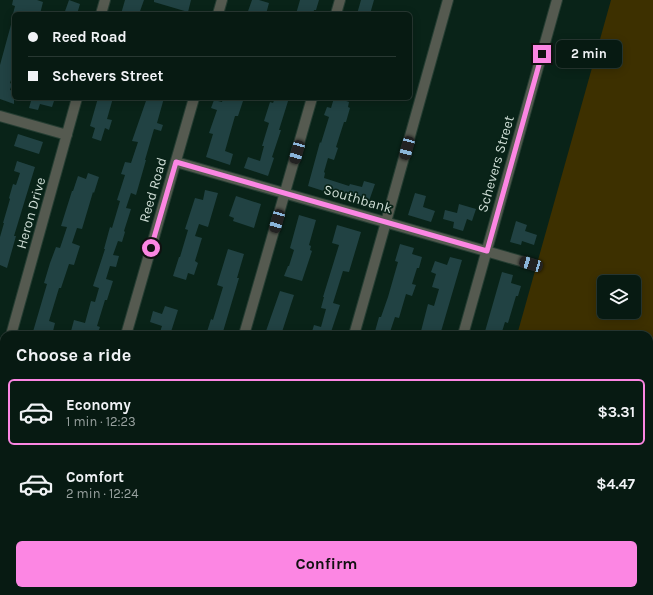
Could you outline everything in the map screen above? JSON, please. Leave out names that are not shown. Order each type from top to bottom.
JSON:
[{"type":"street","points":[[102,12],[105,0]]},
{"type":"street","points":[[219,12],[222,0]]},
{"type":"street","points":[[337,12],[340,0]]},
{"type":"street","points":[[355,331],[448,0]]},
{"type":"street","name":"Schevers Street","points":[[464,331],[557,0]]},
{"type":"street","name":"Heron Drive","points":[[12,331],[76,100]]},
{"type":"street","name":"Reed Road","points":[[127,331],[193,100]]},
{"type":"street","points":[[245,331],[311,100]]},
{"type":"street","points":[[0,116],[67,135]]},
{"type":"street","name":"Southbank","points":[[176,162],[531,264]]},
{"type":"shaded area","points":[[611,0],[653,0],[653,331],[518,331]]},
{"type":"building","points":[[13,0],[37,0],[43,2],[40,12],[14,12],[15,6],[12,5]]},
{"type":"building","points":[[69,0],[80,4],[78,12],[65,12]]},
{"type":"building","points":[[125,0],[144,0],[140,12],[122,12]]},
{"type":"building","points":[[154,0],[191,0],[188,12],[154,2]]},
{"type":"building","points":[[252,0],[259,0],[269,3],[267,12],[248,12]]},
{"type":"building","points":[[300,0],[319,0],[316,10],[314,10],[314,12],[297,12]]},
{"type":"building","points":[[361,0],[374,0],[371,12],[358,12]]},
{"type":"building","points":[[12,21],[12,77],[10,83],[12,84],[10,90],[12,90],[12,100],[14,100],[14,104],[0,99],[0,65]]},
{"type":"building","points":[[27,100],[54,100],[52,107],[40,104],[38,110],[29,108],[31,101]]},
{"type":"building","points":[[97,100],[112,100],[107,119],[112,120],[109,130],[105,128],[101,141],[92,138],[95,128],[90,126]]},
{"type":"building","points":[[146,100],[163,100],[157,123],[163,125],[161,131],[154,129],[136,195],[131,193],[126,208],[131,209],[122,242],[118,241],[113,255],[119,256],[116,267],[110,266],[106,279],[113,281],[97,326],[100,327],[98,331],[71,331],[74,320],[85,323],[91,301],[95,302],[99,288],[93,286],[105,249],[110,227],[112,228],[120,201],[117,200],[125,175],[121,174],[125,162],[131,163],[138,142],[132,141]]},
{"type":"building","points":[[214,100],[222,102],[222,100],[243,100],[238,116],[235,116],[225,151],[233,154],[230,165],[206,157],[213,134],[209,133],[217,110],[211,108]]},
{"type":"building","points":[[274,100],[288,100],[279,130],[281,130],[272,157],[274,158],[268,176],[244,168],[248,157],[260,161],[264,146],[262,146],[269,123],[264,121],[270,102],[273,103]]},
{"type":"building","points":[[333,100],[344,100],[349,102],[348,107],[350,108],[336,147],[338,148],[334,160],[328,158],[324,178],[349,186],[350,184],[362,187],[364,181],[375,184],[369,201],[337,191],[336,195],[308,186],[320,142],[321,143],[329,117],[324,115],[327,107],[331,108]]},
{"type":"building","points":[[18,134],[43,142],[39,154],[14,146]]},
{"type":"building","points":[[17,161],[35,167],[14,236],[16,236],[7,268],[0,265],[0,237],[13,184],[16,185],[20,173],[14,171]]},
{"type":"building","points":[[88,173],[99,177],[82,229],[77,228],[72,243],[80,246],[74,265],[69,264],[61,288],[59,288],[49,321],[55,323],[53,331],[33,331],[47,284],[44,283],[50,263],[56,247],[60,248],[67,227],[61,226],[72,191],[78,176],[86,179]]},
{"type":"building","points":[[205,190],[218,193],[208,227],[199,224],[195,236],[202,238],[195,261],[198,263],[194,275],[188,273],[186,280],[173,276],[188,230],[185,229],[195,198],[203,200]]},
{"type":"building","points":[[415,193],[426,196],[423,207],[435,211],[431,222],[408,215]]},
{"type":"building","points":[[236,196],[261,204],[254,228],[233,221],[234,218],[229,216]]},
{"type":"building","points":[[459,204],[476,209],[472,221],[467,219],[463,231],[453,228],[454,222],[443,219],[445,210],[457,213]]},
{"type":"building","points":[[299,215],[316,220],[309,245],[311,246],[310,250],[312,251],[302,281],[284,276],[294,250],[290,248]]},
{"type":"building","points":[[516,221],[527,225],[525,231],[537,235],[534,245],[522,241],[521,245],[510,242]]},
{"type":"building","points":[[337,225],[361,232],[349,272],[343,271],[333,303],[340,305],[331,331],[312,331],[314,325],[321,327],[326,309],[321,308],[323,297],[339,245],[332,243]]},
{"type":"building","points":[[400,244],[414,248],[412,254],[422,257],[412,284],[416,285],[412,296],[406,294],[399,318],[395,317],[390,331],[375,331],[379,317],[381,317],[388,297],[398,262],[395,261]]},
{"type":"building","points":[[228,249],[244,254],[237,278],[239,278],[223,331],[207,331],[211,319],[213,320],[223,287],[217,285]]},
{"type":"building","points":[[450,257],[462,260],[441,331],[421,331],[428,304],[434,306],[439,289],[432,287],[436,274],[431,272],[435,261],[447,265]]},
{"type":"building","points":[[502,272],[513,275],[511,283],[521,286],[518,296],[516,296],[508,323],[505,322],[502,331],[485,331]]},
{"type":"building","points":[[280,291],[294,295],[282,331],[266,331]]},
{"type":"building","points":[[165,306],[178,310],[171,331],[160,331],[162,326],[150,322],[153,311],[162,314]]},
{"type":"route","points":[[151,248],[176,162],[487,251],[542,54]]}]
